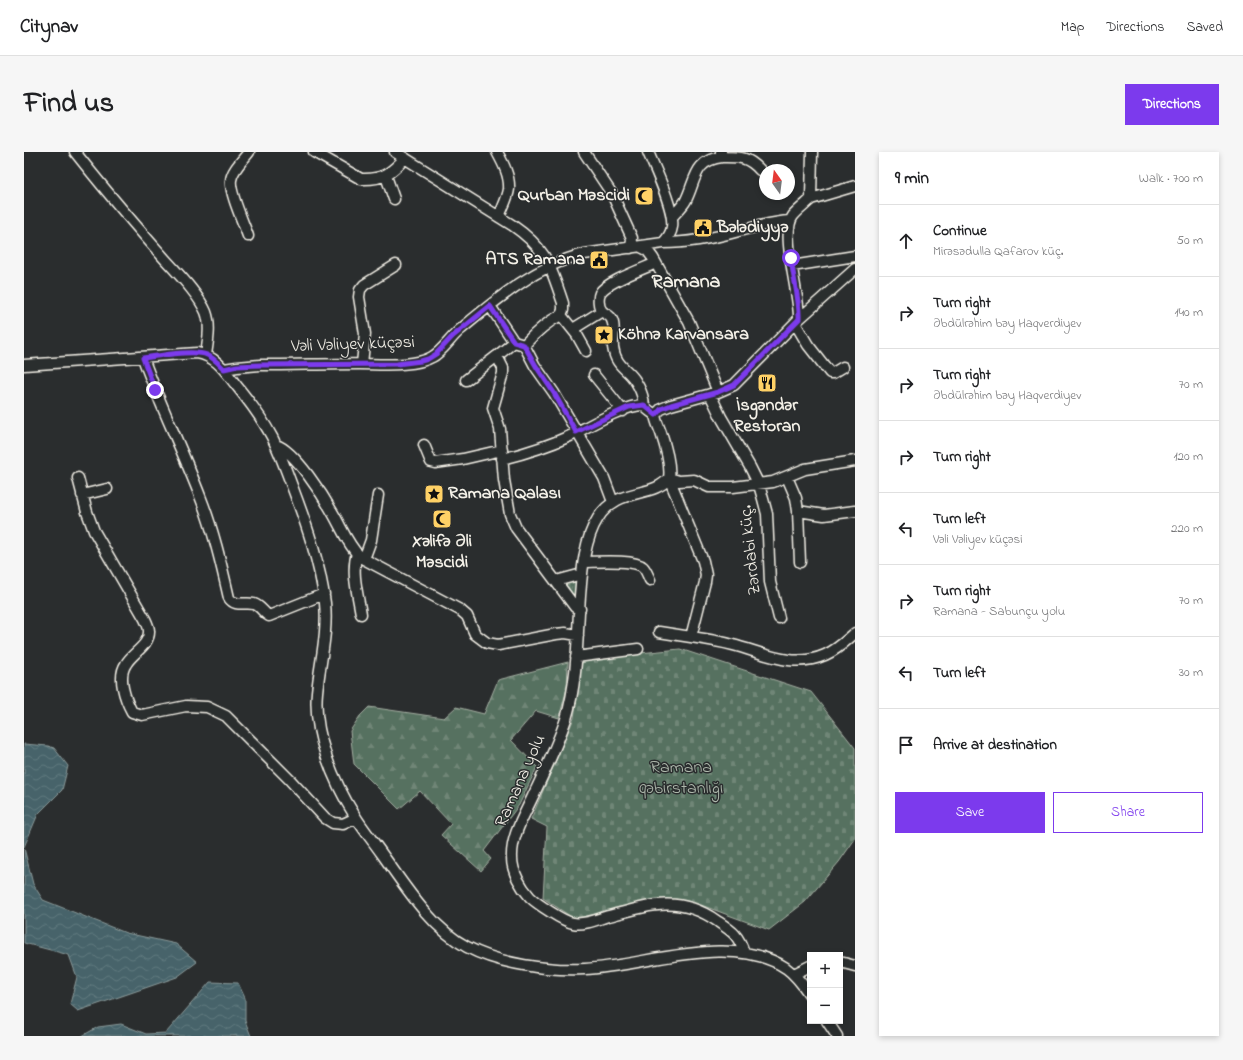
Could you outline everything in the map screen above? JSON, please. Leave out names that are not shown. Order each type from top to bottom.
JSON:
[{"type":"street","points":[[75,152],[112,198],[188,285],[202,305],[207,314],[209,324],[206,355]]},
{"type":"street","points":[[248,236],[231,188],[231,180],[234,172],[249,152]]},
{"type":"street","points":[[314,152],[362,179],[370,180],[386,176],[405,158]]},
{"type":"street","points":[[395,152],[530,238],[540,249],[550,266],[563,303],[561,315],[497,356],[466,380]]},
{"type":"street","points":[[497,152],[504,165],[509,189],[499,217]]},
{"type":"street","points":[[584,152],[612,194],[636,247],[662,243],[680,243],[714,237],[775,222],[790,221]]},
{"type":"street","points":[[648,152],[672,217],[672,228],[670,234],[662,243]]},
{"type":"street","points":[[810,199],[812,152]]},
{"type":"street","points":[[672,217],[686,200],[696,172],[710,159],[722,155],[743,158],[750,160],[759,169]]},
{"type":"street","points":[[386,176],[394,199]]},
{"type":"street","points":[[843,367],[833,373],[830,373],[808,345],[797,321],[799,307],[788,239],[788,227],[792,216],[810,199],[855,186]]},
{"type":"street","name":"Zərdabi küç.","points":[[636,247],[650,253],[689,322],[721,417],[759,485],[766,514],[770,582],[779,618]]},
{"type":"street","name":"Vəli Vəliyev küçəsi","points":[[224,369],[237,366],[260,365],[397,364],[421,361],[433,357],[453,336],[490,306],[519,285],[550,266],[584,254],[636,247]]},
{"type":"street","points":[[792,266],[855,256]]},
{"type":"street","points":[[656,263],[604,287],[599,297],[600,309],[608,314],[613,322],[613,348],[617,360],[636,381],[641,391],[644,405],[656,415],[668,460],[669,478],[706,575],[691,637]]},
{"type":"street","points":[[362,364],[365,334],[359,297],[360,290],[364,285],[396,266]]},
{"type":"street","points":[[656,415],[661,409],[671,405],[730,388],[740,380],[797,321],[855,270]]},
{"type":"street","points":[[490,306],[519,343],[554,393],[604,478],[613,502]]},
{"type":"street","points":[[573,329],[602,311]]},
{"type":"street","points":[[561,315],[573,329],[586,351]]},
{"type":"street","points":[[24,365],[143,358],[197,353],[206,355],[224,369],[266,427],[276,445],[284,463],[305,524],[324,594],[326,622],[317,692],[318,725],[335,778],[356,818],[402,881],[430,916],[447,934],[466,946],[488,956],[514,962],[568,969],[608,967],[695,953],[744,953],[761,956],[786,968],[794,974],[807,991]]},
{"type":"street","points":[[497,356],[503,368],[503,373],[493,408],[500,429],[504,480],[512,520],[516,528],[575,607],[580,609]]},
{"type":"street","points":[[143,358],[155,390],[200,495],[217,546],[231,601],[235,603],[258,605],[269,616],[324,594]]},
{"type":"street","points":[[594,375],[622,411]]},
{"type":"street","points":[[424,445],[429,459],[431,462],[435,463],[502,455],[521,455],[636,405],[644,405]]},
{"type":"street","points":[[276,445],[285,449],[292,455],[334,514],[360,556],[460,610],[467,616],[475,634],[487,643],[498,645],[565,633],[578,635]]},
{"type":"street","points":[[669,478],[679,481],[694,480],[709,487],[759,485],[773,482],[805,469],[855,461]]},
{"type":"street","points":[[787,477],[796,498],[798,511],[800,562]]},
{"type":"street","points":[[78,478],[94,531],[146,619],[149,632],[146,642],[125,664],[122,679],[127,702],[132,712],[142,716],[186,706],[207,707],[226,716],[290,780],[324,818],[333,823],[343,824],[356,818]]},
{"type":"street","name":"Ramana yolu","points":[[669,478],[659,486],[628,495],[613,502],[604,509],[593,526],[582,574],[572,695],[562,732],[552,757],[514,839],[512,860],[517,879],[531,898],[565,921],[574,924],[592,921],[657,904],[684,905],[699,910],[710,916],[734,933],[739,939],[744,953]]},
{"type":"street","points":[[82,495],[107,489]]},
{"type":"street","points":[[361,614],[354,561],[360,556],[371,540],[378,495]]},
{"type":"street","points":[[798,511],[824,515],[855,511]]},
{"type":"street","points":[[584,562],[622,562],[637,564],[643,567],[650,580]]},
{"type":"street","points":[[556,581],[582,574]]},
{"type":"street","points":[[659,632],[733,645],[775,659],[798,660],[824,655],[838,648],[855,633]]},
{"type":"street","points":[[576,657],[638,649]]},
{"type":"street","points":[[843,963],[855,966]]},
{"type":"street","points":[[794,974],[807,968]]},
{"type":"street","points":[[829,1024],[837,1036]]},
{"type":"green space","points":[[579,579],[577,599],[573,600],[562,582]]},
{"type":"green space","name":"Ramana qəbirstanlığı","points":[[680,649],[811,692],[855,748],[855,839],[839,862],[805,902],[769,930],[693,902],[676,900],[656,901],[630,905],[591,916],[573,918],[543,898],[547,827],[531,819],[574,718],[582,662],[640,653]]},
{"type":"green space","points":[[568,662],[567,688],[559,718],[536,711],[511,740],[537,767],[519,805],[484,851],[491,859],[481,871],[441,835],[451,824],[420,791],[399,809],[354,764],[350,731],[360,716],[369,707],[444,718],[456,707],[484,714],[498,680]]},
{"type":"water","points":[[24,744],[54,748],[68,766],[62,790],[38,814],[24,847]]},
{"type":"water","points":[[24,848],[33,884],[43,900],[126,933],[176,944],[197,962],[177,977],[78,1011],[70,1004],[77,977],[69,955],[24,943]]},
{"type":"water","points":[[210,982],[238,983],[245,998],[245,1021],[251,1036],[82,1036],[98,1027],[121,1024],[146,1034],[166,1033]]},
{"type":"place","name":"Qurban Məscidi","points":[[644,196]]},
{"type":"place","name":"Bələdiyyə","points":[[703,228]]},
{"type":"place","name":"ATS Ramana","points":[[599,260]]},
{"type":"place","name":"Köhnə Karvansara","points":[[604,335]]},
{"type":"place","name":"İsgəndər Restoran","points":[[767,383]]},
{"type":"place","name":"Ramana Qalası","points":[[434,494]]},
{"type":"place","name":"Xəlifə Əli Məscidi","points":[[442,519]]},
{"type":"district","name":"Ramana","points":[[686,282]]},
{"type":"route","points":[[155,390],[143,358],[197,353],[206,355],[213,359],[224,369],[237,366],[260,365],[397,364],[421,361],[433,357],[453,336],[490,306],[514,342],[524,345],[576,432],[629,407],[644,405],[656,415],[661,409],[671,405],[718,392],[734,385],[799,319],[799,307],[791,258]]}]
